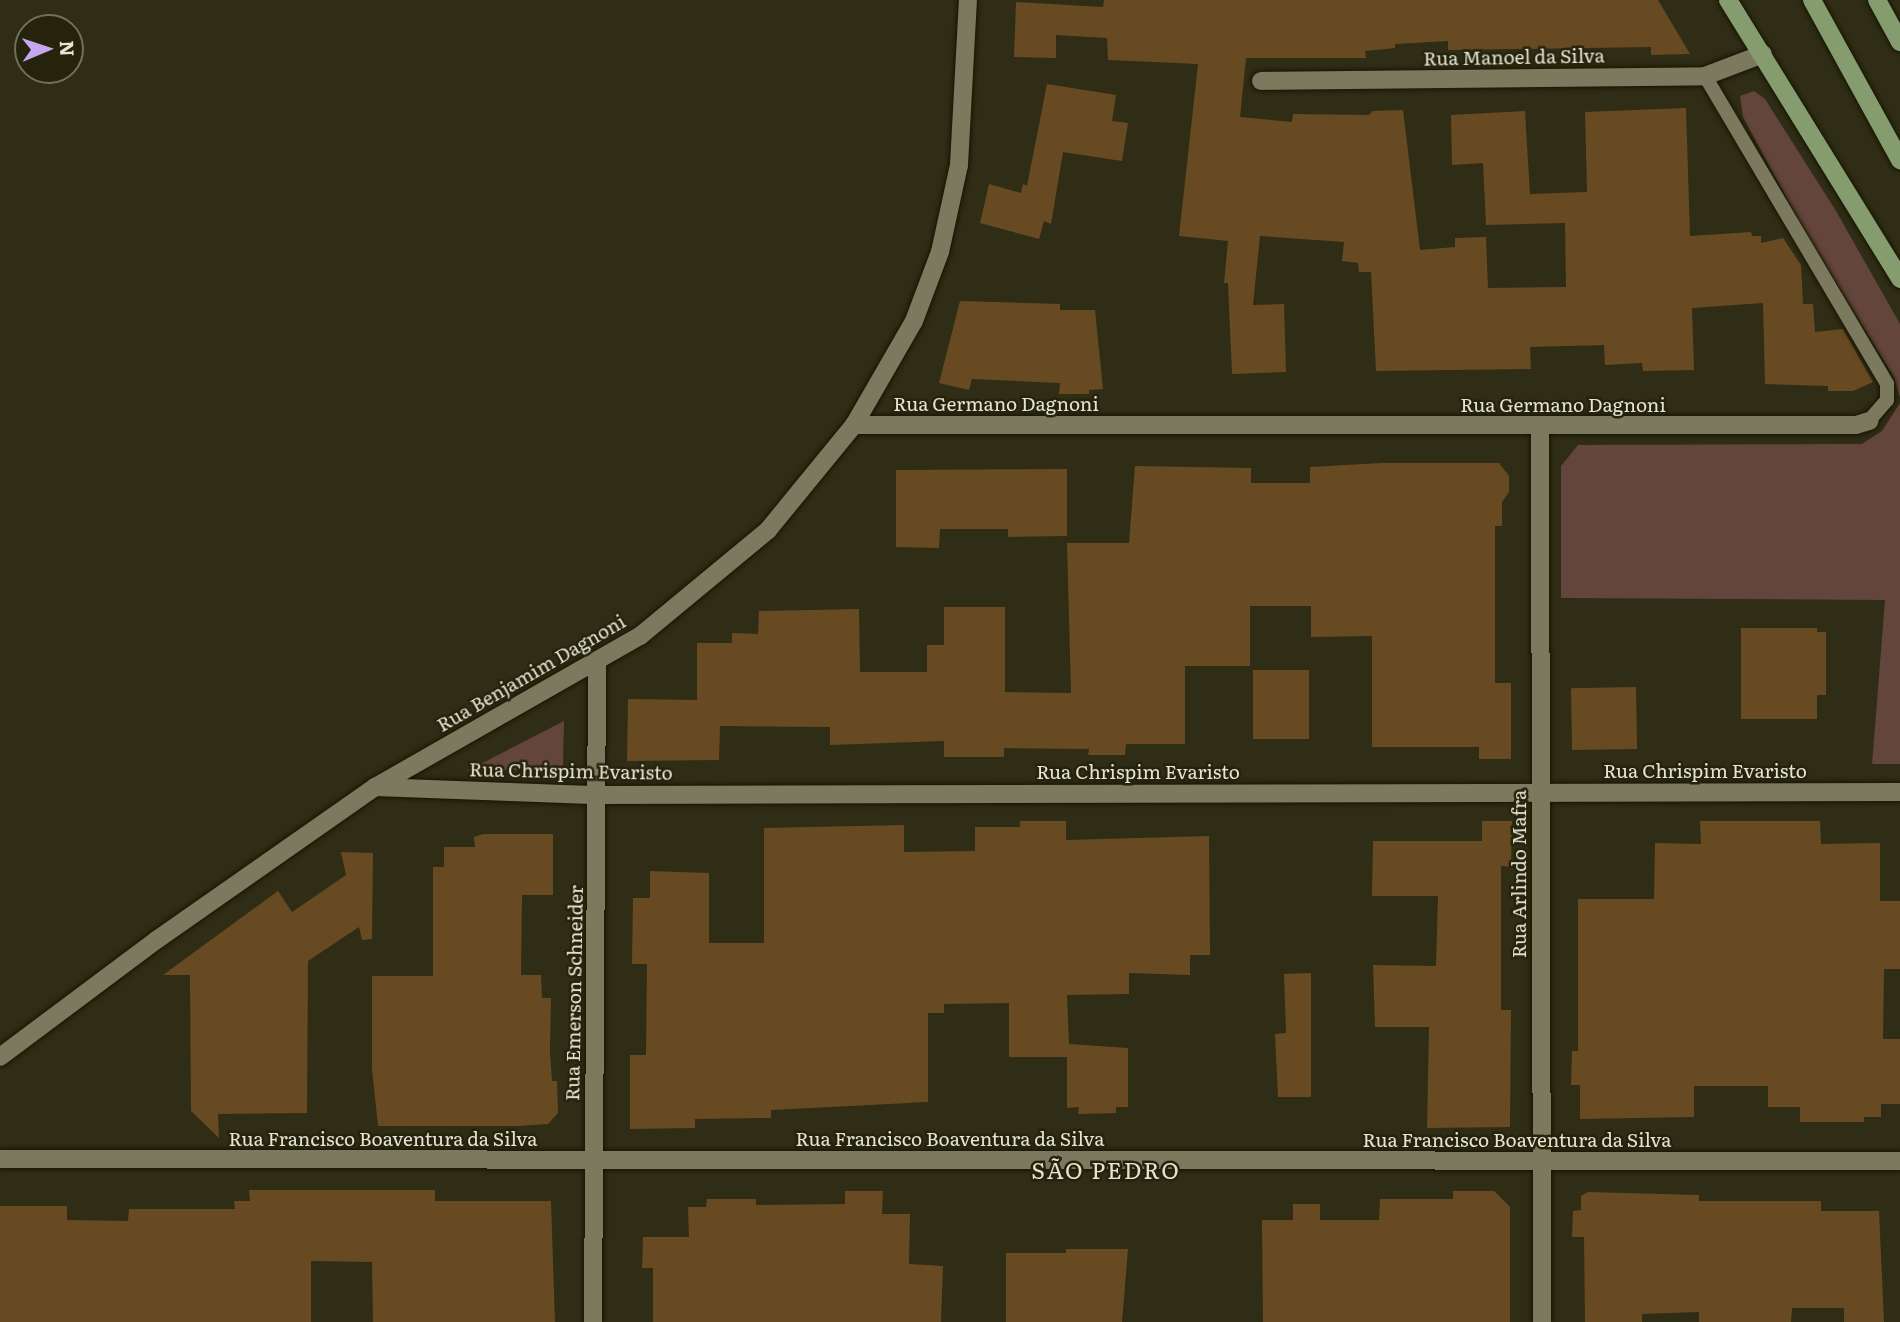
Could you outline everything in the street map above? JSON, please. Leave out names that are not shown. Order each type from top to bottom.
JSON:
[{"type":"main road","points":[[1728,0],[1900,279]]},
{"type":"main road","points":[[1812,0],[1900,160]]},
{"type":"main road","points":[[1877,0],[1900,42]]},
{"type":"street","name":"Rua Benjamim Dagnoni","points":[[0,1056],[158,939],[375,787],[597,664],[684,603],[768,530],[854,425],[914,321],[940,252],[959,165],[968,0]]},
{"type":"street","name":"Rua Manoel da Silva","points":[[1261,81],[1705,76],[1763,54]]},
{"type":"street","name":"Rua Germano Dagnoni","points":[[854,425],[1857,425],[1869,421]]},
{"type":"street","name":"Rua Arlindo Mafra","points":[[1540,426],[1542,1322]]},
{"type":"street","name":"Rua Emerson Schneider","points":[[593,1322],[597,664]]},
{"type":"street","name":"Rua Chrispim Evaristo","points":[[375,787],[598,795],[1900,792]]},
{"type":"street","name":"Rua Francisco Boaventura da Silva","points":[[0,1160],[1900,1161]]},
{"type":"lane","name":"Rua Germano Dagnoni","points":[[1705,76],[1887,384],[1887,400],[1869,421]]},
{"type":"shaded area","points":[[1754,91],[1765,99],[1836,211],[1900,324],[1900,397],[1894,377],[1806,234],[1743,117],[1740,96]]},
{"type":"shaded area","points":[[1900,403],[1900,764],[1872,764],[1885,600],[1561,598],[1561,466],[1578,445],[1862,444],[1882,431]]},
{"type":"shaded area","points":[[564,721],[563,765],[557,769],[467,771]]},
{"type":"building","points":[[1104,0],[1658,0],[1690,54],[1651,55],[1651,47],[1448,50],[1448,41],[1395,44],[1395,48],[1365,51],[1366,58],[1246,58],[1240,117],[1292,122],[1293,114],[1369,115],[1373,111],[1403,110],[1420,250],[1455,247],[1455,238],[1486,237],[1488,288],[1566,287],[1565,223],[1486,225],[1483,163],[1452,165],[1451,115],[1525,111],[1530,194],[1587,192],[1585,112],[1686,108],[1690,236],[1751,232],[1752,236],[1761,236],[1761,243],[1783,238],[1801,265],[1803,304],[1813,304],[1815,332],[1843,329],[1873,382],[1853,391],[1828,391],[1828,386],[1765,384],[1763,303],[1692,308],[1694,370],[1643,371],[1642,363],[1605,365],[1604,345],[1530,347],[1531,369],[1376,371],[1371,272],[1359,272],[1358,263],[1342,261],[1344,242],[1260,236],[1253,305],[1284,304],[1286,372],[1232,374],[1228,283],[1224,283],[1228,241],[1179,236],[1198,64],[1108,60],[1107,38],[1056,35],[1056,58],[1014,57],[1016,2],[1103,7]]},
{"type":"building","points":[[1047,84],[1116,95],[1112,121],[1128,123],[1122,161],[1063,152],[1051,224],[1044,221],[1039,239],[980,223],[989,184],[1021,193],[1023,184],[1027,186]]},
{"type":"building","points":[[960,301],[1060,304],[1060,310],[1095,310],[1103,389],[1089,390],[1089,394],[1059,394],[1060,383],[972,379],[969,390],[939,383]]},
{"type":"building","points":[[1382,463],[1499,463],[1509,476],[1509,492],[1502,502],[1502,526],[1495,526],[1495,683],[1511,683],[1511,759],[1479,759],[1479,747],[1372,747],[1372,636],[1311,637],[1311,606],[1250,606],[1250,666],[1185,666],[1185,744],[1126,744],[1125,755],[1088,755],[1089,749],[1004,748],[1004,757],[944,757],[944,741],[830,745],[830,727],[720,726],[719,760],[627,761],[628,699],[697,700],[697,643],[732,643],[732,633],[758,634],[759,611],[859,609],[860,672],[927,672],[927,645],[944,645],[944,607],[1005,607],[1005,692],[1071,693],[1067,543],[1129,543],[1135,466],[1251,468],[1251,483],[1310,483],[1310,467]]},
{"type":"building","points":[[1067,469],[1067,536],[1008,537],[1008,529],[940,529],[939,548],[896,547],[896,470]]},
{"type":"building","points":[[1741,628],[1817,628],[1817,632],[1826,632],[1826,695],[1817,695],[1817,719],[1741,719]]},
{"type":"building","points":[[1253,670],[1309,670],[1309,739],[1253,739]]},
{"type":"building","points":[[1636,687],[1637,749],[1572,750],[1571,688]]},
{"type":"building","points":[[1020,821],[1066,821],[1066,840],[1209,836],[1210,955],[1190,955],[1190,975],[1129,973],[1129,994],[1067,995],[1069,1044],[1128,1048],[1128,1107],[1116,1107],[1116,1113],[1078,1114],[1079,1107],[1067,1108],[1067,1057],[1009,1057],[1009,1003],[944,1004],[944,1013],[928,1013],[928,1102],[771,1110],[771,1118],[695,1119],[695,1128],[630,1129],[630,1055],[646,1055],[647,964],[632,964],[633,898],[650,898],[650,871],[709,873],[709,943],[764,943],[764,828],[904,825],[904,852],[975,851],[975,827],[1020,827]]},
{"type":"building","points":[[1482,821],[1512,821],[1511,867],[1501,866],[1501,1010],[1511,1010],[1510,1127],[1427,1128],[1429,1027],[1375,1027],[1373,965],[1436,966],[1438,896],[1372,896],[1373,841],[1482,841]]},
{"type":"building","points":[[1700,821],[1820,821],[1821,844],[1880,843],[1880,901],[1900,901],[1900,969],[1884,969],[1883,1039],[1900,1039],[1900,1104],[1881,1104],[1881,1117],[1864,1117],[1864,1122],[1800,1122],[1800,1107],[1768,1107],[1768,1086],[1694,1086],[1694,1117],[1580,1119],[1580,1085],[1571,1085],[1572,1051],[1578,1051],[1578,899],[1654,899],[1655,843],[1701,844]]},
{"type":"building","points":[[483,834],[553,834],[553,895],[522,895],[521,975],[541,975],[542,998],[551,998],[550,1051],[552,1081],[557,1081],[558,1113],[548,1124],[378,1126],[372,1069],[372,976],[433,976],[433,867],[444,867],[444,847],[475,847],[474,837]]},
{"type":"building","points":[[341,852],[373,853],[372,939],[362,940],[359,927],[308,961],[307,1113],[218,1114],[219,1138],[191,1111],[190,975],[163,975],[278,891],[292,912],[346,875]]},
{"type":"building","points":[[1311,973],[1311,1097],[1278,1097],[1275,1034],[1286,1033],[1284,974]]},
{"type":"building","points":[[249,1190],[435,1190],[435,1201],[551,1201],[555,1322],[373,1322],[372,1262],[311,1261],[311,1322],[0,1322],[0,1206],[67,1206],[67,1220],[128,1221],[129,1209],[235,1209],[234,1201],[250,1201]]},
{"type":"building","points":[[845,1191],[883,1191],[882,1214],[910,1214],[909,1264],[943,1266],[941,1322],[653,1322],[653,1268],[642,1268],[643,1237],[689,1237],[688,1207],[706,1207],[707,1199],[756,1199],[756,1205],[845,1204]]},
{"type":"building","points":[[1453,1191],[1494,1191],[1510,1207],[1510,1322],[1263,1322],[1262,1220],[1293,1220],[1293,1204],[1320,1204],[1320,1220],[1379,1220],[1380,1199],[1453,1199]]},
{"type":"building","points":[[1588,1192],[1699,1195],[1699,1201],[1821,1201],[1821,1211],[1879,1211],[1884,1322],[1844,1322],[1844,1308],[1792,1308],[1791,1322],[1699,1322],[1699,1312],[1642,1314],[1642,1322],[1585,1322],[1584,1237],[1572,1237],[1573,1211],[1581,1210],[1581,1196]]},
{"type":"building","points":[[1066,1249],[1128,1249],[1122,1322],[1006,1322],[1006,1253],[1066,1253]]},
{"type":"district","name":"SÃO PEDRO","points":[[1106,1169]]}]
